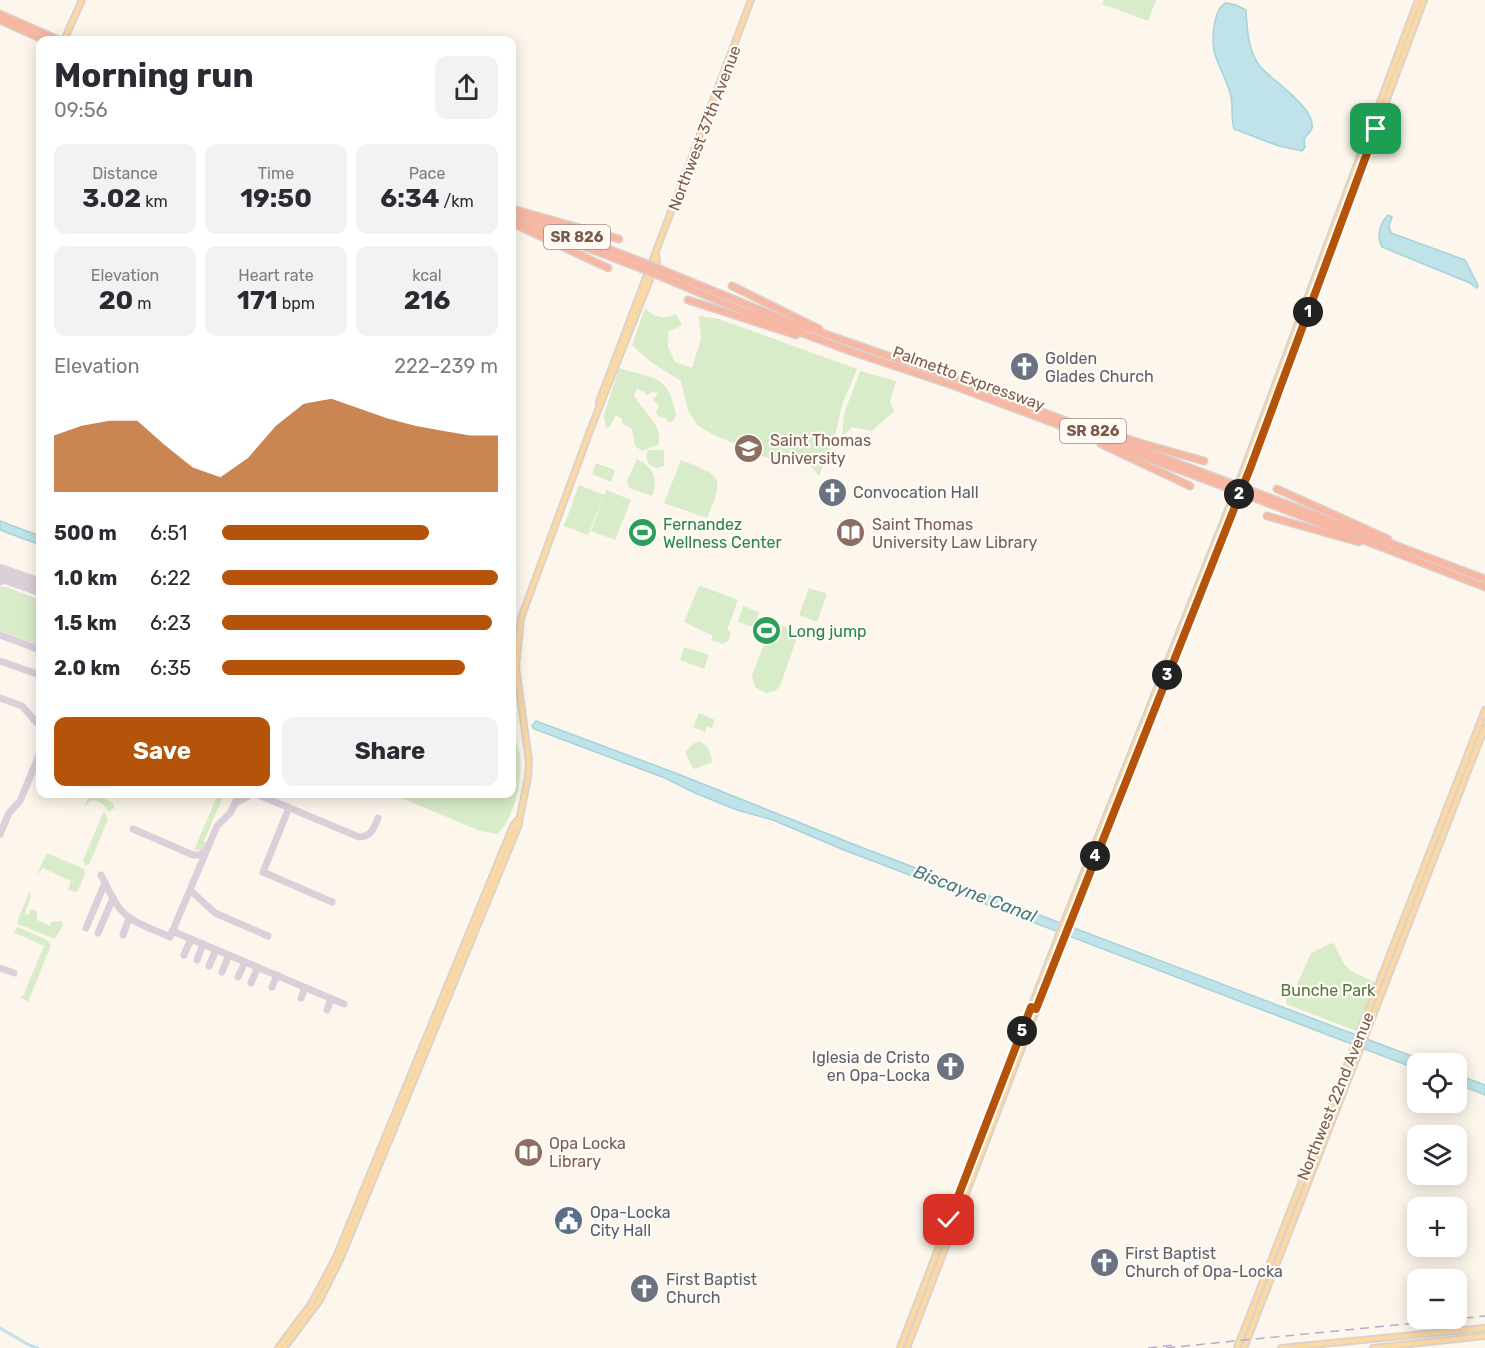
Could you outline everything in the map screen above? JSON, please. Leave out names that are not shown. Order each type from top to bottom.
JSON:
[{"type":"highway","points":[[0,14],[49,36]]},
{"type":"highway","points":[[0,20],[36,36]]},
{"type":"highway","points":[[516,211],[619,239]]},
{"type":"highway","name":"Palmetto Expressway","points":[[516,212],[661,273],[933,375],[1053,416],[1485,587]]},
{"type":"highway","name":"Palmetto Expressway","points":[[516,222],[641,265]]},
{"type":"highway","points":[[516,223],[608,268]]},
{"type":"highway","name":"Palmetto Expressway","points":[[661,273],[738,309],[850,351],[933,375]]},
{"type":"highway","points":[[732,286],[841,341]]},
{"type":"highway","points":[[688,300],[850,351]]},
{"type":"highway","name":"Palmetto Expressway","points":[[953,382],[1077,431],[1229,485]]},
{"type":"highway","points":[[1053,416],[1204,461]]},
{"type":"highway","points":[[1077,431],[1190,486]]},
{"type":"highway","points":[[1277,489],[1418,554]]},
{"type":"highway","name":"Palmetto Expressway","points":[[1248,493],[1485,579]]},
{"type":"highway","points":[[1268,516],[1388,550]]},
{"type":"main road","points":[[66,36],[82,0]]},
{"type":"main road","name":"Northwest 37th Avenue","points":[[521,814],[529,761],[516,667],[521,618],[596,414],[656,264],[656,255],[752,0]]},
{"type":"main road","points":[[900,1348],[1063,933],[1119,781],[1271,411],[1418,0]]},
{"type":"main road","points":[[1067,922],[1113,810],[1273,388],[1308,304],[1424,0]]},
{"type":"main road","points":[[1404,36],[1407,46]]},
{"type":"main road","points":[[1400,47],[1403,57]]},
{"type":"main road","points":[[1290,344],[1292,356]]},
{"type":"main road","points":[[1273,388],[1275,399]]},
{"type":"main road","points":[[1269,399],[1271,411]]},
{"type":"main road","name":"Northwest 22nd Avenue","points":[[1363,1036],[1485,710]]},
{"type":"main road","name":"Northwest 22nd Avenue","points":[[1237,1348],[1485,727]]},
{"type":"main road","points":[[1113,810],[1121,784],[1119,781]]},
{"type":"main road","points":[[278,1348],[311,1304],[336,1257],[513,826],[521,814]]},
{"type":"main road","points":[[284,1348],[320,1299],[340,1260],[518,827],[521,814]]},
{"type":"main road","points":[[907,1348],[1034,1008]]},
{"type":"main road","name":"Northwest 22nd Avenue","points":[[1244,1348],[1358,1048]]},
{"type":"main road","points":[[908,1328],[911,1337]]},
{"type":"main road","points":[[1281,1348],[1485,1328]]},
{"type":"main road","points":[[1373,1348],[1485,1336]]},
{"type":"main road","points":[[1294,1348],[1302,1346]]},
{"type":"green space","points":[[1104,0],[1156,0],[1148,21],[1102,4]]},
{"type":"green space","points":[[645,308],[659,317],[676,314],[682,325],[668,332],[668,347],[675,362],[692,368],[701,339],[699,316],[719,319],[857,369],[842,405],[834,441],[819,476],[807,462],[795,459],[777,462],[698,426],[688,410],[681,381],[651,362],[632,345]]},
{"type":"green space","points":[[619,368],[651,377],[667,388],[676,414],[673,422],[668,422],[666,418],[659,417],[656,413],[659,405],[653,400],[658,393],[652,392],[647,395],[637,389],[634,395],[658,431],[658,445],[642,451],[635,446],[632,429],[622,423],[622,419],[616,415],[610,426],[606,428],[604,415]]},
{"type":"green space","points":[[860,371],[896,381],[890,402],[894,411],[872,431],[852,427],[842,437],[844,414]]},
{"type":"green space","points":[[648,450],[664,450],[664,466],[656,468],[649,464],[646,457]]},
{"type":"green space","points":[[637,459],[643,462],[653,474],[655,484],[652,496],[629,488],[627,481]]},
{"type":"green space","points":[[681,460],[705,470],[716,479],[716,493],[707,518],[664,503]]},
{"type":"green space","points":[[596,463],[615,470],[611,482],[592,474]]},
{"type":"green space","points":[[579,485],[604,495],[588,535],[564,526]]},
{"type":"green space","points":[[606,490],[631,500],[615,540],[591,531]]},
{"type":"green space","points":[[701,586],[738,600],[727,630],[731,632],[728,641],[723,644],[711,640],[713,636],[684,622],[698,588]]},
{"type":"green space","points":[[0,587],[7,587],[36,598],[36,644],[0,631]]},
{"type":"green space","points":[[809,588],[827,594],[817,622],[799,615]]},
{"type":"green space","points":[[743,606],[759,612],[757,622],[753,627],[738,622]]},
{"type":"green space","points":[[770,618],[773,619],[774,628],[785,627],[791,630],[796,641],[780,686],[775,691],[766,693],[755,687],[752,675],[764,644],[761,642]]},
{"type":"green space","points":[[684,647],[709,655],[704,669],[680,660]]},
{"type":"green space","points":[[699,713],[715,720],[712,728],[707,726],[705,732],[693,727]]},
{"type":"green space","points":[[516,742],[521,765],[516,797]]},
{"type":"green space","points":[[699,742],[707,747],[712,762],[695,769],[685,752],[694,743]]},
{"type":"green space","points":[[88,798],[104,798],[114,804],[114,808],[109,812],[95,800],[85,807]]},
{"type":"green space","points":[[216,798],[223,798],[204,841],[207,843],[201,850],[194,850]]},
{"type":"green space","points":[[402,798],[516,798],[509,817],[498,834],[480,831]]},
{"type":"green space","points":[[104,811],[108,819],[89,865],[85,865],[83,860]]},
{"type":"green space","points":[[47,853],[84,869],[85,874],[77,892],[68,890],[71,881],[43,868],[36,876]]},
{"type":"green space","points":[[30,891],[31,895],[25,913],[28,915],[31,909],[37,911],[37,920],[50,926],[52,922],[61,921],[63,925],[55,939],[18,924]]},
{"type":"green space","points":[[18,927],[47,940],[51,945],[28,1002],[21,997],[44,946],[13,932]]},
{"type":"green space","name":"Bunche Park","points":[[1331,943],[1334,944],[1350,970],[1376,983],[1359,1032],[1286,1004],[1286,990],[1296,987],[1311,953]]},
{"type":"water","points":[[1226,3],[1246,10],[1249,39],[1255,59],[1307,111],[1312,128],[1304,139],[1305,147],[1302,151],[1279,146],[1234,129],[1231,96],[1213,45],[1216,17],[1218,11]]},
{"type":"water","points":[[1388,215],[1392,217],[1389,226],[1391,233],[1465,260],[1478,285],[1477,288],[1470,283],[1382,247],[1379,239],[1380,230]]},
{"type":"water","points":[[0,521],[36,534],[36,544],[0,530]]},
{"type":"water","name":"Biscayne Canal","points":[[536,721],[678,774],[858,846],[1407,1054],[1407,1065],[844,850],[773,820],[737,810],[665,778],[534,729],[532,726]]},
{"type":"water","points":[[1467,1078],[1485,1085],[1485,1095],[1467,1088]]},
{"type":"waterway","points":[[0,1328],[38,1348]]},
{"type":"taxiway","points":[[0,582],[10,578],[20,580]]},
{"type":"taxiway","points":[[0,635],[36,648]]},
{"type":"taxiway","points":[[0,661],[36,674]]},
{"type":"taxiway","points":[[0,698],[22,706],[36,722]]},
{"type":"taxiway","points":[[0,834],[9,813],[20,801],[36,763]]},
{"type":"taxiway","points":[[101,875],[125,914],[170,937],[217,826],[231,812],[237,798]]},
{"type":"taxiway","points":[[236,803],[245,798]]},
{"type":"taxiway","points":[[266,798],[359,837],[369,834],[378,818]]},
{"type":"taxiway","points":[[287,807],[288,810],[263,872],[332,902]]},
{"type":"taxiway","points":[[133,829],[193,855],[200,855],[207,849]]},
{"type":"taxiway","points":[[86,928],[105,883]]},
{"type":"taxiway","points":[[190,890],[215,913],[268,936]]},
{"type":"taxiway","points":[[98,933],[113,898]]},
{"type":"taxiway","points":[[123,935],[128,921],[132,919]]},
{"type":"taxiway","points":[[172,931],[344,1004]]},
{"type":"taxiway","points":[[184,955],[191,939]]},
{"type":"taxiway","points":[[197,960],[203,944]]},
{"type":"taxiway","points":[[209,966],[216,950]]},
{"type":"taxiway","points":[[222,972],[229,955]]},
{"type":"taxiway","points":[[238,977],[245,962]]},
{"type":"taxiway","points":[[251,983],[258,967]]},
{"type":"taxiway","points":[[0,968],[14,973]]},
{"type":"taxiway","points":[[272,987],[277,975]]},
{"type":"taxiway","points":[[301,998],[305,988]]},
{"type":"taxiway","points":[[327,1010],[331,999]]},
{"type":"runway","points":[[0,573],[36,586]]},
{"type":"railway","points":[[1166,1348],[1485,1316]]},
{"type":"railway","points":[[1148,1348],[1175,1345]]},
{"type":"place","name":"Golden Glades Church","points":[[1024,367]]},
{"type":"place","name":"Saint Thomas University","points":[[749,449]]},
{"type":"place","name":"Convocation Hall","points":[[832,492]]},
{"type":"place","name":"Fernandez Wellness Center","points":[[642,533]]},
{"type":"place","name":"Saint Thomas University Law Library","points":[[851,533]]},
{"type":"place","name":"Long jump","points":[[767,631]]},
{"type":"place","name":"Iglesia de Cristo en Opa-Locka","points":[[951,1066]]},
{"type":"place","name":"Opa Locka Library","points":[[528,1152]]},
{"type":"place","name":"Opa-Locka City Hall","points":[[569,1221]]},
{"type":"place","name":"First Baptist Church of Opa-Locka","points":[[1104,1262]]},
{"type":"place","name":"First Baptist Church","points":[[645,1288]]},
{"type":"route","points":[[949,1220],[1031,1007],[1036,1009],[1248,472],[1376,129]]}]
